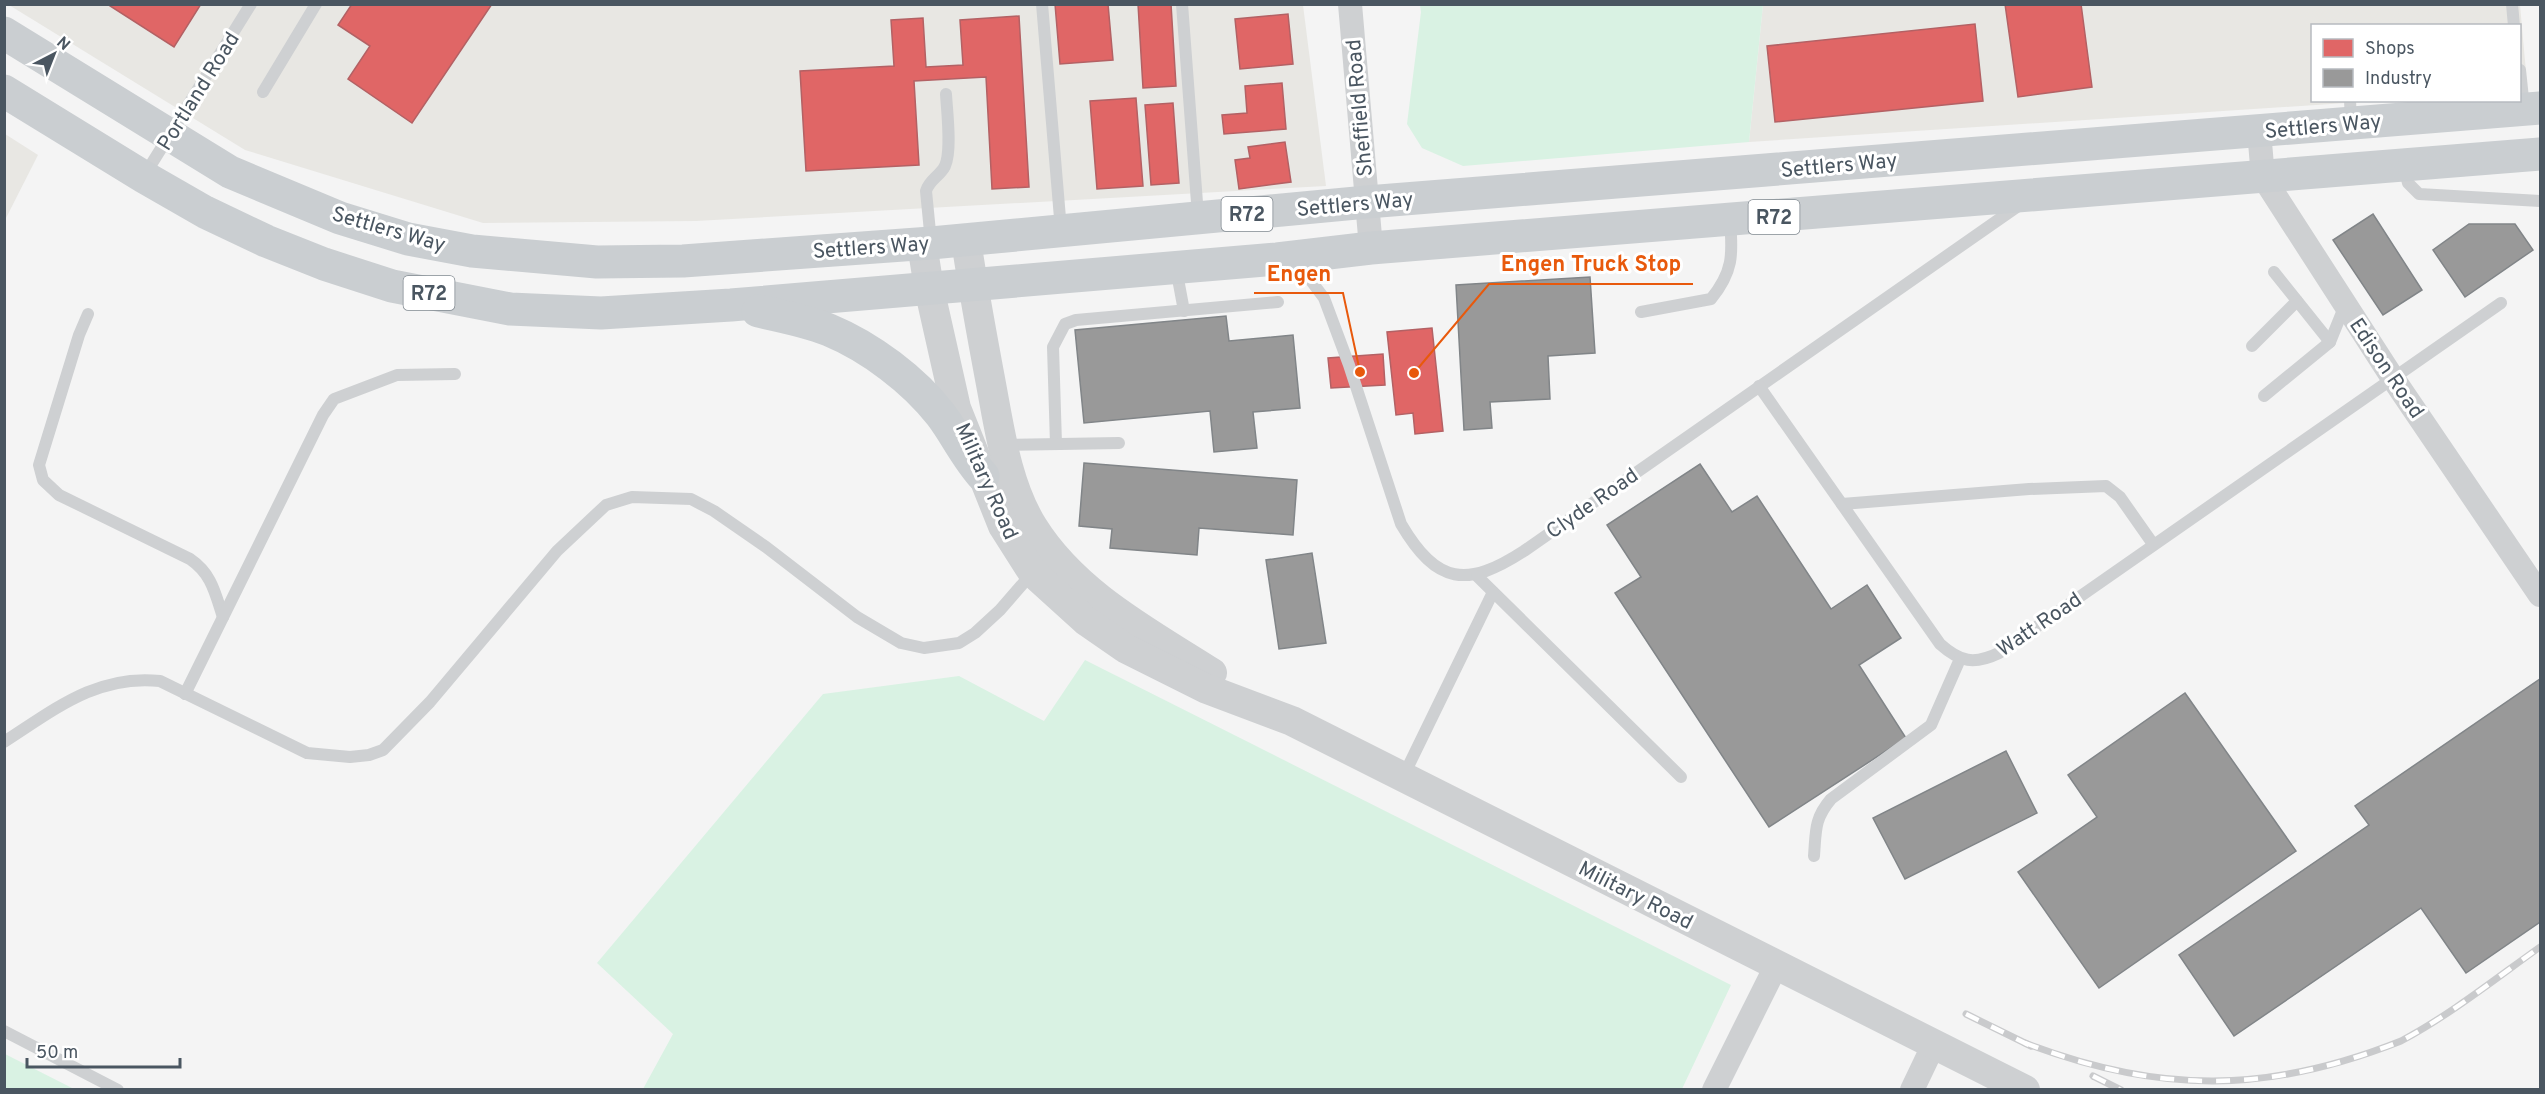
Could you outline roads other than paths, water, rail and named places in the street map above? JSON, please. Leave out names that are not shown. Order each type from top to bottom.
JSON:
[{"type":"main road","name":"Settlers Way","points":[[4,33],[170,137],[231,172],[340,218],[408,239],[472,251],[597,262],[683,261],[966,240],[1367,202],[2259,131],[2350,112],[2532,108]]},
{"type":"main road","name":"R72","points":[[4,91],[205,212],[266,241],[324,264],[392,285],[510,309],[601,313],[929,288],[1371,248],[2541,154]]},
{"type":"main road","points":[[731,304],[829,330],[871,352],[913,386],[941,416],[965,455],[983,476]]},
{"type":"street","name":"Sheffield Road","points":[[1350,4],[1371,248]]},
{"type":"street","name":"Edison Road","points":[[2259,131],[2263,177],[2392,377],[2541,595]]},
{"type":"street","name":"Military Road","points":[[966,240],[1003,445],[1018,498],[1033,528],[1042,562]]},
{"type":"street","name":"Military Road","points":[[927,243],[929,288],[956,408],[1003,526],[1042,562],[1123,618],[1211,672],[1246,702],[1292,721],[2025,1089]]},
{"type":"street","points":[[1714,1089],[1776,966]]},
{"type":"street","points":[[1912,1089],[1934,1044]]},
{"type":"lane","name":"Portland Road","points":[[144,177],[251,4]]},
{"type":"lane","points":[[263,92],[316,4]]},
{"type":"lane","points":[[1042,4],[1061,231]]},
{"type":"lane","points":[[1182,4],[1199,218]]},
{"type":"lane","points":[[2512,4],[2514,24]]},
{"type":"lane","points":[[2521,73],[2532,108]]},
{"type":"lane","points":[[927,243],[926,191],[948,160],[946,94]]},
{"type":"lane","points":[[2403,166],[2408,183],[2419,194],[2541,201]]},
{"type":"lane","name":"Clyde Road","points":[[1477,576],[1497,568],[1524,551],[2032,196]]},
{"type":"lane","points":[[1641,312],[1711,299],[1724,283],[1733,255],[1730,220]]},
{"type":"lane","points":[[1277,258],[1309,278],[1324,298],[1349,365],[1401,524],[1412,543],[1433,564],[1453,574],[1477,576],[1681,777]]},
{"type":"lane","points":[[1175,267],[1184,311]]},
{"type":"lane","points":[[2274,272],[2330,342]]},
{"type":"lane","points":[[2252,346],[2297,301]]},
{"type":"lane","points":[[1056,444],[1053,347],[1065,324],[1076,320],[1278,302]]},
{"type":"lane","name":"Watt Road","points":[[1960,659],[1975,662],[1999,652],[2501,303]]},
{"type":"lane","points":[[2264,396],[2330,342],[2345,305]]},
{"type":"lane","points":[[88,314],[79,335],[39,465],[43,480],[59,495],[202,567],[210,578],[223,617]]},
{"type":"lane","points":[[185,694],[323,415],[334,399],[397,375],[455,374]]},
{"type":"lane","points":[[1759,386],[1940,644],[1960,659],[1931,725],[1831,799],[1823,809],[1817,819],[1814,856]]},
{"type":"lane","points":[[1003,445],[1119,443]]},
{"type":"lane","points":[[1842,504],[2029,489],[2106,486],[2120,497],[2153,544]]},
{"type":"lane","points":[[4,742],[70,699],[108,684],[136,679],[160,681],[307,753],[350,757],[369,755],[383,750],[430,702],[557,551],[606,505],[632,497],[662,496],[690,499],[698,503],[766,547],[857,617],[902,643],[924,648],[959,643],[975,633],[1000,610],[1042,562]]},
{"type":"lane","points":[[1403,777],[1493,592]]},
{"type":"lane","points":[[4,1031],[118,1089]]},
{"type":"railway","points":[[2025,1043],[2074,1060],[2122,1072],[2168,1079],[2213,1081],[2259,1078],[2305,1071],[2401,1041],[2455,1008],[2540,947]]},
{"type":"railway","points":[[1966,1014],[2031,1046]]},
{"type":"railway","points":[[2093,1076],[2121,1090]]},
{"type":"place","name":"Engen","points":[[1360,372]]},
{"type":"place","name":"Engen Truck Stop","points":[[1414,373]]}]
